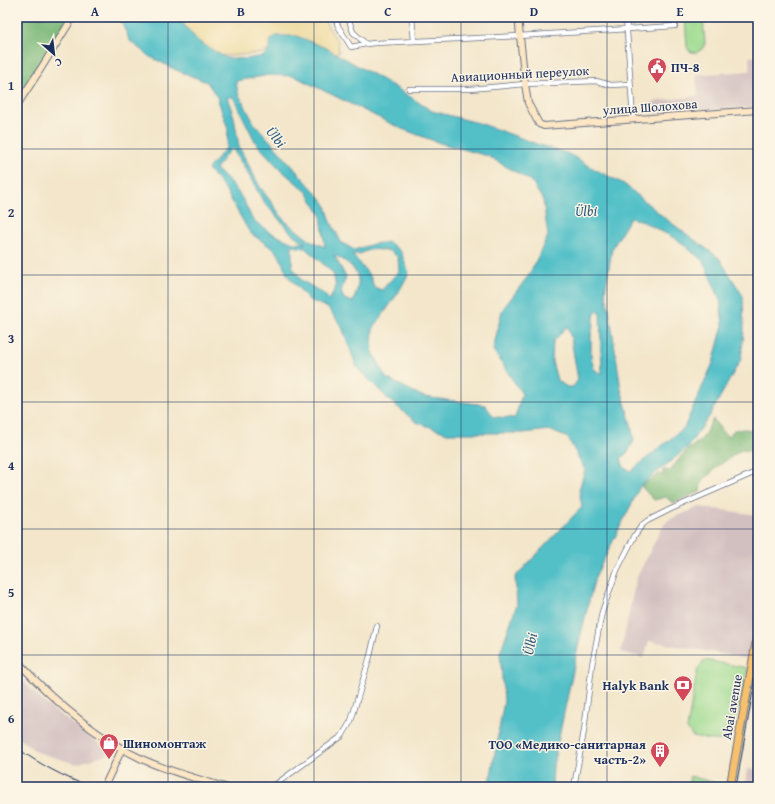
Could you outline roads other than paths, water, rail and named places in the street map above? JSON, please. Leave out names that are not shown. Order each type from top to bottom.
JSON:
[{"type":"main road","name":"Abai avenue","points":[[730,787],[758,632]]},
{"type":"street","points":[[17,105],[73,17]]},
{"type":"street","points":[[335,17],[338,26],[352,47],[366,44],[675,26]]},
{"type":"street","points":[[348,17],[353,32],[366,44]]},
{"type":"street","points":[[412,17],[414,41]]},
{"type":"street","points":[[518,17],[525,84]]},
{"type":"street","points":[[626,17],[633,119]]},
{"type":"street","name":"Авиационный переулок","points":[[410,89],[470,89],[525,84],[596,81],[610,85],[630,84]]},
{"type":"street","name":"улица Шолохова","points":[[525,84],[528,103],[539,124],[544,126],[758,110]]},
{"type":"street","points":[[574,787],[584,731],[592,665],[602,612],[617,570],[635,535],[647,521],[758,471]]},
{"type":"street","points":[[272,787],[342,736],[351,721],[377,626]]},
{"type":"street","points":[[17,660],[55,699],[79,720],[122,749],[145,760],[225,787]]},
{"type":"street","points":[[104,787],[122,749]]},
{"type":"water","name":"Ülbi","points":[[119,17],[179,17],[198,41],[226,58],[246,59],[264,56],[270,49],[270,41],[276,36],[297,36],[328,49],[393,86],[432,111],[482,124],[569,154],[624,184],[666,219],[719,258],[743,296],[744,331],[741,359],[709,417],[687,448],[640,486],[595,577],[579,642],[553,765],[552,787],[489,787],[504,701],[500,653],[517,604],[515,577],[582,507],[579,490],[585,470],[568,438],[549,430],[524,433],[447,433],[416,422],[389,400],[357,368],[342,327],[328,308],[309,300],[288,276],[279,255],[272,248],[250,233],[226,191],[208,169],[227,147],[228,129],[217,97],[207,82],[176,70],[150,57],[130,41]],"holes":[[[269,75],[294,76],[402,129],[440,143],[488,156],[531,181],[543,200],[548,236],[529,275],[502,310],[493,350],[522,394],[515,418],[494,417],[485,405],[424,397],[386,378],[372,350],[373,329],[398,293],[409,273],[401,252],[389,242],[373,244],[354,250],[341,242],[331,222],[325,203],[254,123],[238,93],[236,81]],[[227,97],[233,97],[256,143],[280,169],[307,192],[321,215],[325,247],[309,240],[285,221],[260,187],[239,147],[234,117]],[[232,148],[263,201],[291,233],[305,243],[293,243],[269,232],[252,219],[244,201],[232,184],[216,169]],[[630,218],[640,220],[678,240],[703,261],[720,299],[723,325],[713,363],[684,428],[631,471],[624,468],[621,458],[628,452],[634,441],[631,424],[621,389],[605,291],[612,249]],[[292,246],[305,248],[333,273],[336,287],[329,300],[324,294],[301,280],[292,266]],[[372,249],[390,251],[398,257],[399,271],[382,290],[374,287],[370,276],[352,254],[359,254]],[[334,255],[353,268],[358,280],[353,302],[344,299],[341,291],[346,277]],[[600,311],[602,374],[594,369],[591,357],[591,336],[595,313]],[[567,326],[571,338],[578,380],[573,387],[567,387],[557,380],[552,362],[553,342]]]},
{"type":"tram line","points":[[736,787],[758,663]]},
{"type":"railway","points":[[17,748],[52,770],[90,787]]},
{"type":"place","name":"ПЧ-8","points":[[657,84]]},
{"type":"place","name":"Halyk Bank","points":[[683,702]]},
{"type":"place","name":"Шиномонтаж","points":[[109,760]]},
{"type":"place","name":"ТОО «Медико-санитарная часть-2»","points":[[660,768]]}]
